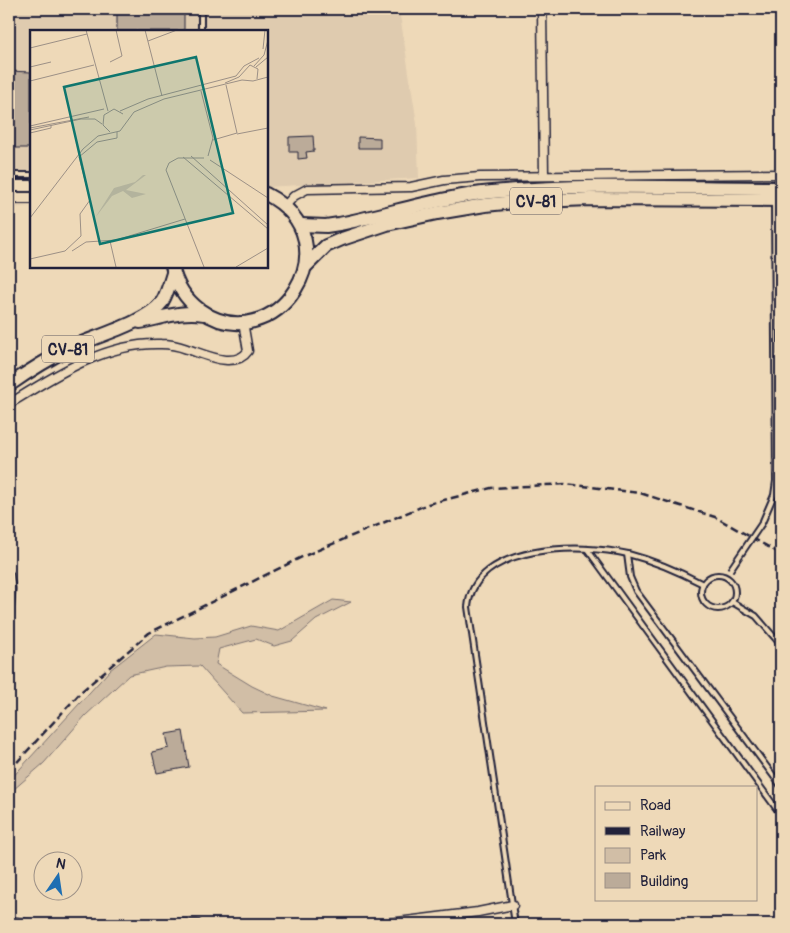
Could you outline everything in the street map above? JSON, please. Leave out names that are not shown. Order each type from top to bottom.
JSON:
[{"type":"main road","name":"CV-81","points":[[301,225],[326,226],[339,224],[451,198],[516,190],[592,187],[781,188]]},
{"type":"main road","name":"CV-81","points":[[9,385],[51,357],[90,339],[132,323],[177,313],[193,312],[206,314],[224,321],[243,322],[261,319],[276,310],[290,299],[299,284],[304,267],[306,248],[301,225],[285,206],[268,195]]},
{"type":"main road","name":"CV-81","points":[[304,267],[326,246],[364,231],[437,213],[485,205],[580,199],[778,200]]},
{"type":"main road","name":"CV-81","points":[[172,270],[180,290],[192,304],[206,314]]},
{"type":"main road","name":"CV-81","points":[[132,323],[154,310],[162,302],[172,270]]},
{"type":"street","points":[[542,9],[544,176]]},
{"type":"street","points":[[285,206],[300,192],[307,189],[411,187],[460,178],[781,174]]},
{"type":"street","points":[[9,186],[30,186]]},
{"type":"street","points":[[9,198],[30,198]]},
{"type":"street","points":[[9,404],[72,367],[116,351],[143,345],[172,345],[221,359],[238,358],[247,354],[248,351],[243,322]]},
{"type":"street","points":[[9,575],[11,589],[9,614]]},
{"type":"street","points":[[382,924],[478,912],[513,905]]},
{"type":"street","points":[[9,921],[29,924]]},
{"type":"street","points":[[174,924],[197,924]]},
{"type":"lane","points":[[201,9],[201,30]]},
{"type":"lane","points":[[9,175],[30,174]]},
{"type":"lane","points":[[727,577],[762,523],[774,495],[776,481],[778,200]]},
{"type":"lane","points":[[774,495],[781,495]]},
{"type":"lane","points":[[515,924],[468,607],[469,598],[477,581],[494,567],[519,556],[556,549],[587,549],[627,554],[666,565],[703,584]]},
{"type":"lane","points":[[587,549],[781,815]]},
{"type":"lane","points":[[627,554],[630,577],[636,591],[781,786]]},
{"type":"lane","points":[[716,575],[727,577],[734,586],[732,602],[722,609],[711,608],[701,595],[703,584],[706,579],[716,575]]},
{"type":"lane","points":[[732,602],[756,616],[781,645]]},
{"type":"shaded area","points":[[9,9],[399,9],[417,124],[419,178],[268,187],[268,30],[30,30],[30,206],[9,208]]},
{"type":"green space","points":[[333,600],[351,602],[316,620],[292,641],[274,646],[256,639],[219,649],[216,664],[252,686],[273,696],[326,711],[242,713],[200,666],[166,667],[129,675],[85,716],[44,763],[13,790],[9,785],[9,781],[110,670],[156,634],[195,638],[215,637],[251,626],[279,631]]},
{"type":"building","points":[[117,9],[184,9],[184,30],[117,30]]},
{"type":"building","points":[[9,71],[30,72],[30,148],[9,148]]},
{"type":"building","points":[[313,136],[314,151],[306,152],[307,158],[298,159],[298,152],[289,152],[289,137]]},
{"type":"building","points":[[358,137],[380,138],[380,148],[358,148]]},
{"type":"building","points":[[183,731],[189,767],[157,773],[152,752],[169,748],[166,734]]},
{"type":"railway","points":[[9,771],[82,691],[149,633],[304,556],[428,504],[491,488],[566,484],[640,493],[715,517],[781,554]]}]
